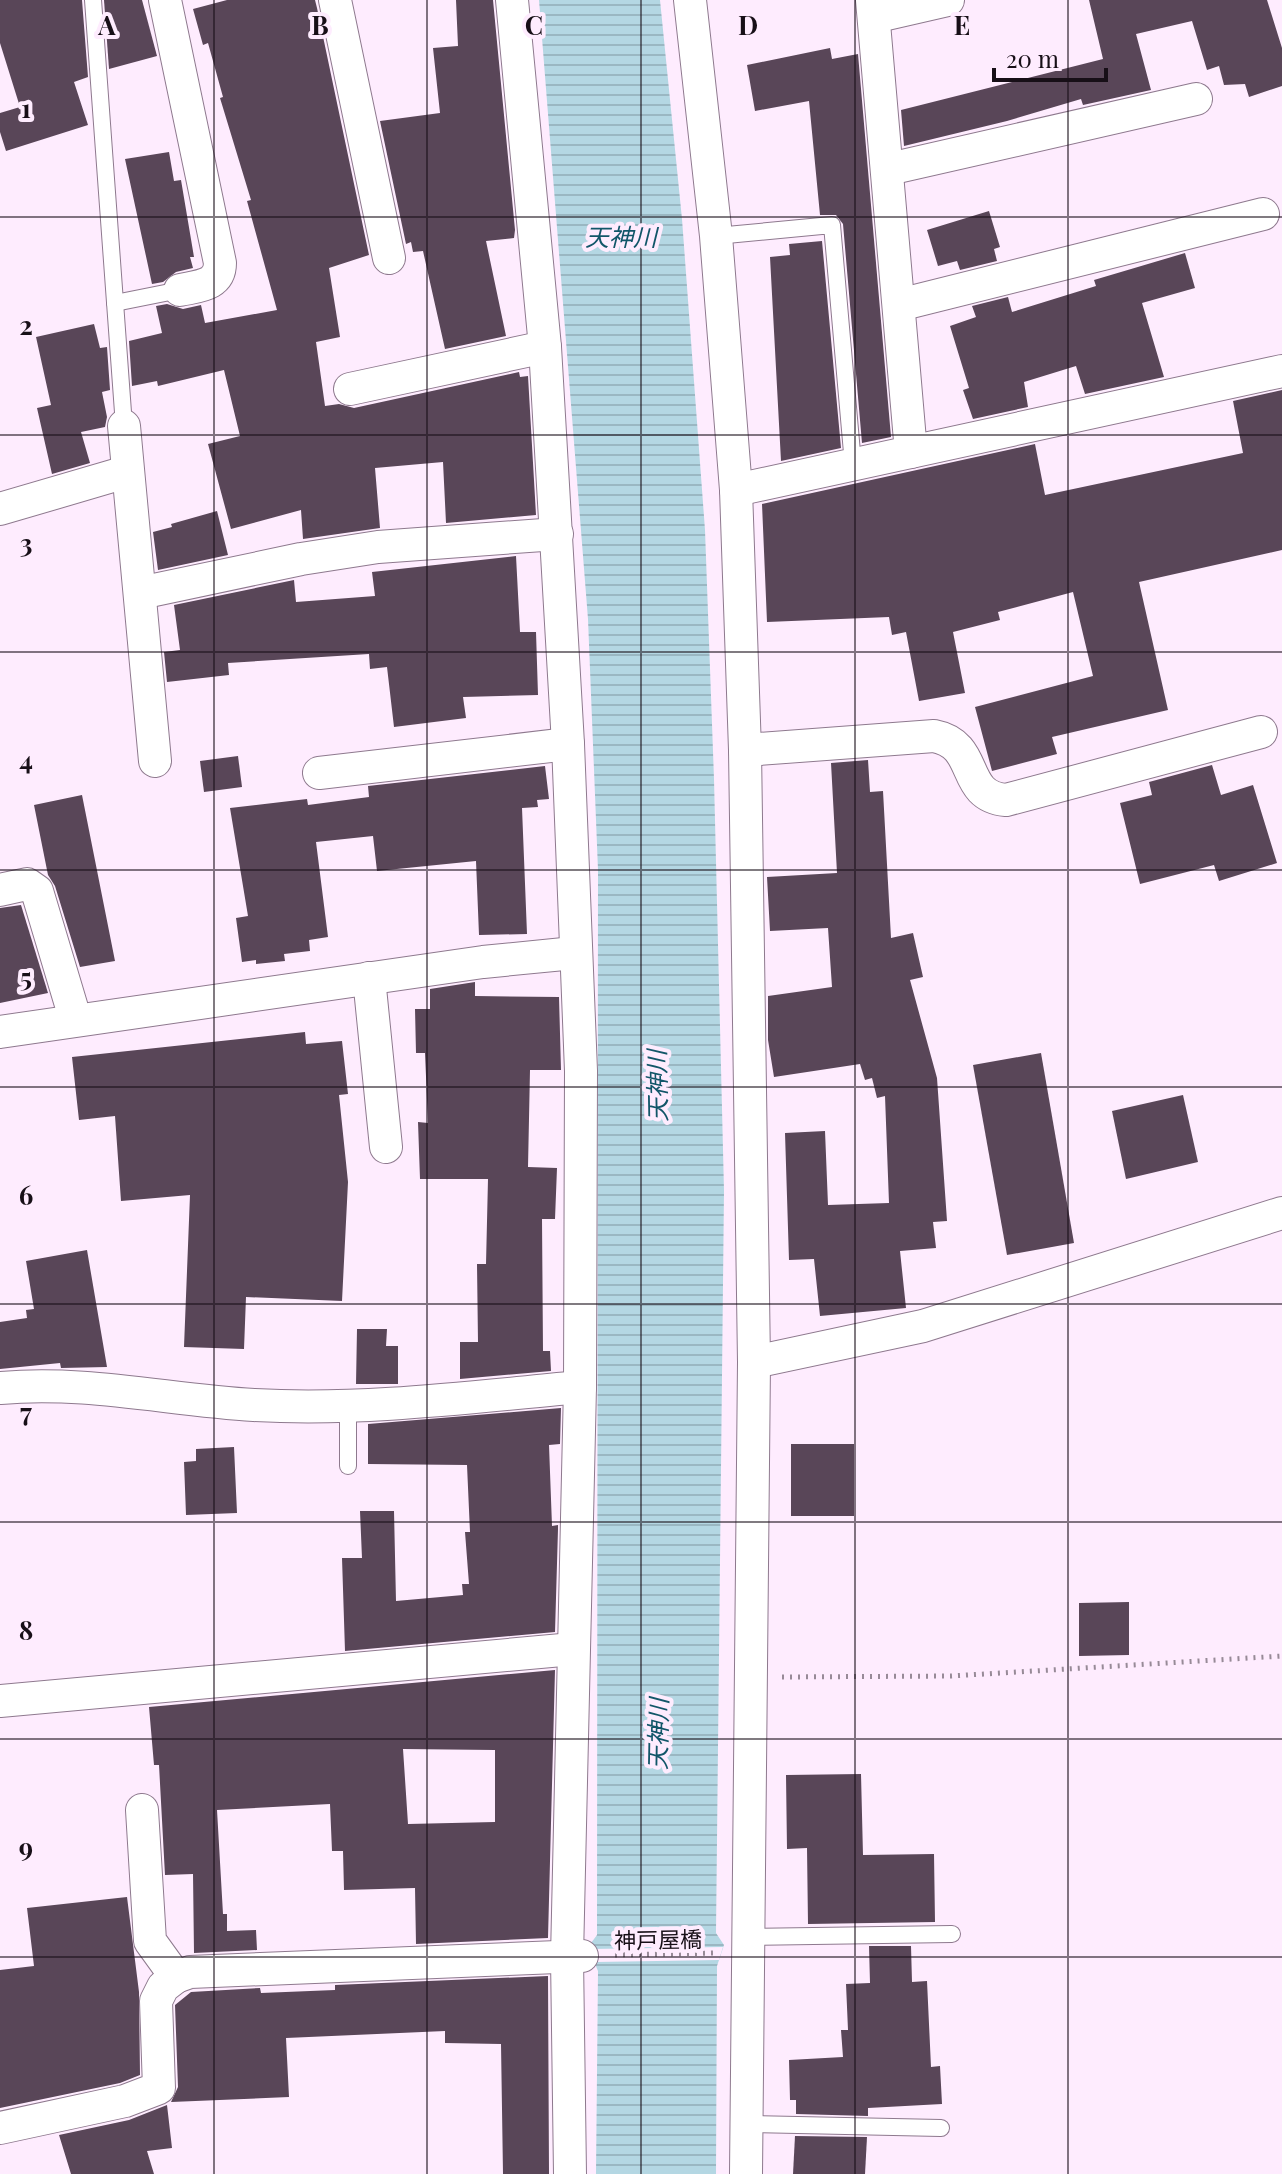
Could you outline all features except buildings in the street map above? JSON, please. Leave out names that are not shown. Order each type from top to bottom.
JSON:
[{"type":"street","points":[[165,0],[220,263],[220,271],[213,281],[180,290]]},
{"type":"street","points":[[335,0],[389,258]]},
{"type":"street","points":[[512,0],[545,347],[568,744],[581,1071],[570,2174]]},
{"type":"street","points":[[690,0],[716,236],[736,490],[745,750],[754,1362],[753,1678],[743,1948],[746,2174]]},
{"type":"street","points":[[911,452],[873,8],[948,0]]},
{"type":"street","points":[[889,169],[1196,99]]},
{"type":"street","points":[[899,305],[1263,214]]},
{"type":"street","points":[[350,389],[545,347]]},
{"type":"street","points":[[736,490],[1282,371]]},
{"type":"street","points":[[124,426],[155,761]]},
{"type":"street","points":[[0,509],[126,472]]},
{"type":"street","points":[[140,593],[301,559],[378,547],[557,534]]},
{"type":"street","points":[[745,750],[934,736],[948,738],[966,756],[983,793],[993,799],[1006,800],[1261,732]]},
{"type":"street","points":[[319,773],[568,744]]},
{"type":"street","points":[[0,890],[27,884],[37,891],[75,1018]]},
{"type":"street","points":[[0,1032],[75,1018],[574,953]]},
{"type":"street","points":[[369,978],[386,1147]]},
{"type":"street","points":[[754,1362],[923,1326],[1282,1213]]},
{"type":"street","points":[[0,1388],[80,1386],[162,1398],[348,1408],[580,1387]]},
{"type":"street","points":[[0,1701],[573,1649]]},
{"type":"street","points":[[142,1810],[150,1941],[176,1977]]},
{"type":"street","points":[[0,2128],[125,2101],[159,2088],[156,2001],[163,1987],[176,1977],[190,1972],[574,1956]]},
{"type":"lane","points":[[93,0],[124,426]]},
{"type":"lane","points":[[716,236],[832,225],[853,464]]},
{"type":"lane","points":[[115,303],[180,290]]},
{"type":"lane","points":[[348,1408],[348,1466]]},
{"type":"lane","points":[[743,1948],[952,1934]]},
{"type":"lane","points":[[746,2124],[941,2128]]},
{"type":"path","points":[[753,1678],[951,1676],[1282,1656]]},
{"type":"path","name":"神戸屋橋","points":[[574,1956],[743,1948]]},
{"type":"water","name":"天神川","points":[[539,0],[660,0],[682,219],[705,530],[724,1191],[716,1933],[724,1945],[717,1966],[716,2174],[596,2174],[598,1971],[588,1947],[597,1935],[598,870],[588,619]]},
{"type":"pier","points":[[723,1947],[719,1960],[595,1962],[591,1949]]}]
